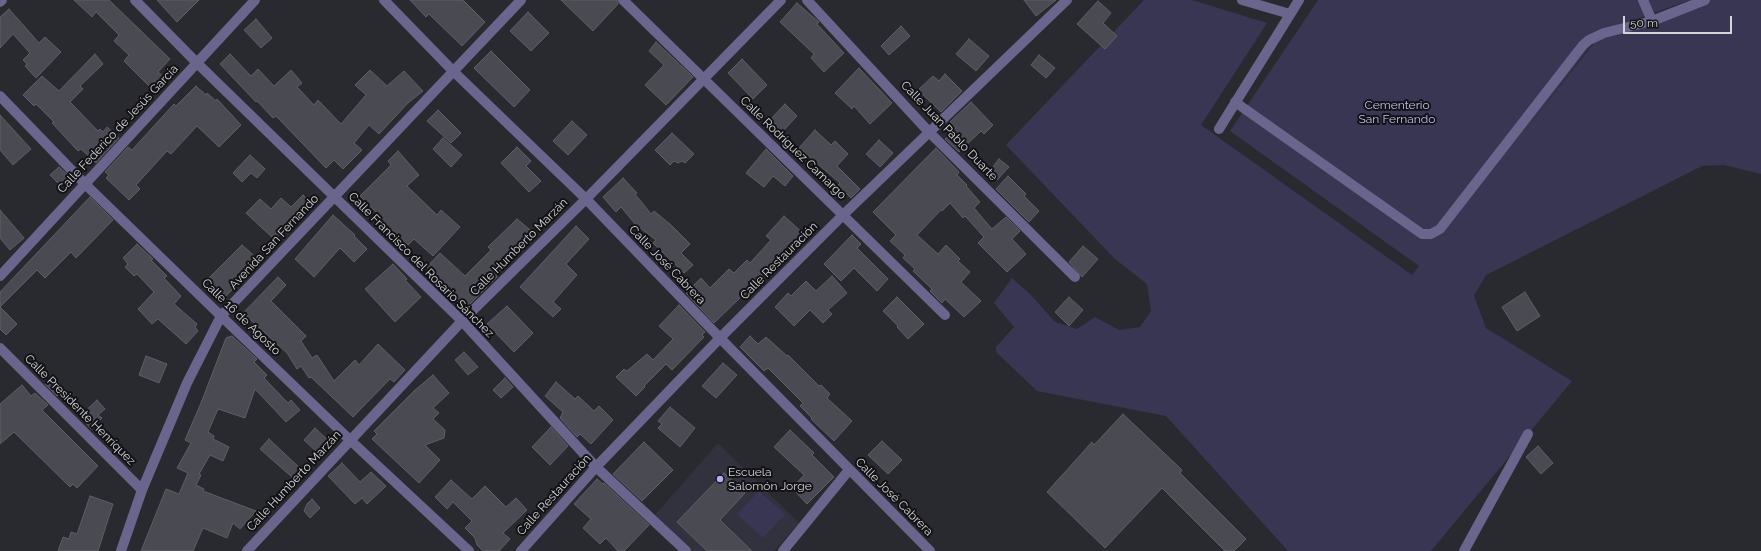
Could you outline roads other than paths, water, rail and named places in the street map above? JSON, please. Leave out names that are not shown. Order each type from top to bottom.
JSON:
[{"type":"street","name":"Calle Francisco del Rosario Sánchez","points":[[135,0],[197,63],[462,322],[596,467],[686,551]]},
{"type":"street","name":"Calle Federico de Jesús García","points":[[0,276],[255,0]]},
{"type":"street","name":"Calle José Cabrera","points":[[384,0],[453,71],[586,199],[720,338],[930,551]]},
{"type":"street","name":"Avenida San Fernando","points":[[122,551],[142,490],[187,383],[221,316],[521,0]]},
{"type":"street","name":"Calle Rodríguez Camargo","points":[[623,0],[945,315]]},
{"type":"street","name":"Calle Humberto Marzán","points":[[247,551],[462,322],[704,80],[781,0]]},
{"type":"street","name":"Calle Juan Pablo Duarte","points":[[807,0],[929,132],[1075,277]]},
{"type":"street","name":"Calle Restauración","points":[[521,551],[596,467],[720,338],[843,215],[1067,0]]},
{"type":"street","points":[[1242,0],[1290,14]]},
{"type":"street","points":[[1219,130],[1299,0]]},
{"type":"street","points":[[1643,0],[1652,21]]},
{"type":"street","points":[[1235,102],[1422,234],[1431,234],[1440,229],[1583,45],[1595,36],[1652,21],[1705,0]]},
{"type":"street","name":"Calle 16 de Agosto","points":[[0,96],[85,184],[221,316],[350,440],[469,551]]},
{"type":"street","name":"Calle Presidente Henríquez","points":[[0,348],[142,490]]},
{"type":"street","points":[[1464,551],[1528,434]]},
{"type":"street","points":[[783,551],[849,470]]},
{"type":"place","name":"Escuela Salomón Jorge","points":[[720,479]]},
{"type":"park label","name":"Cementerio San Fernando","points":[[1397,112]]}]
